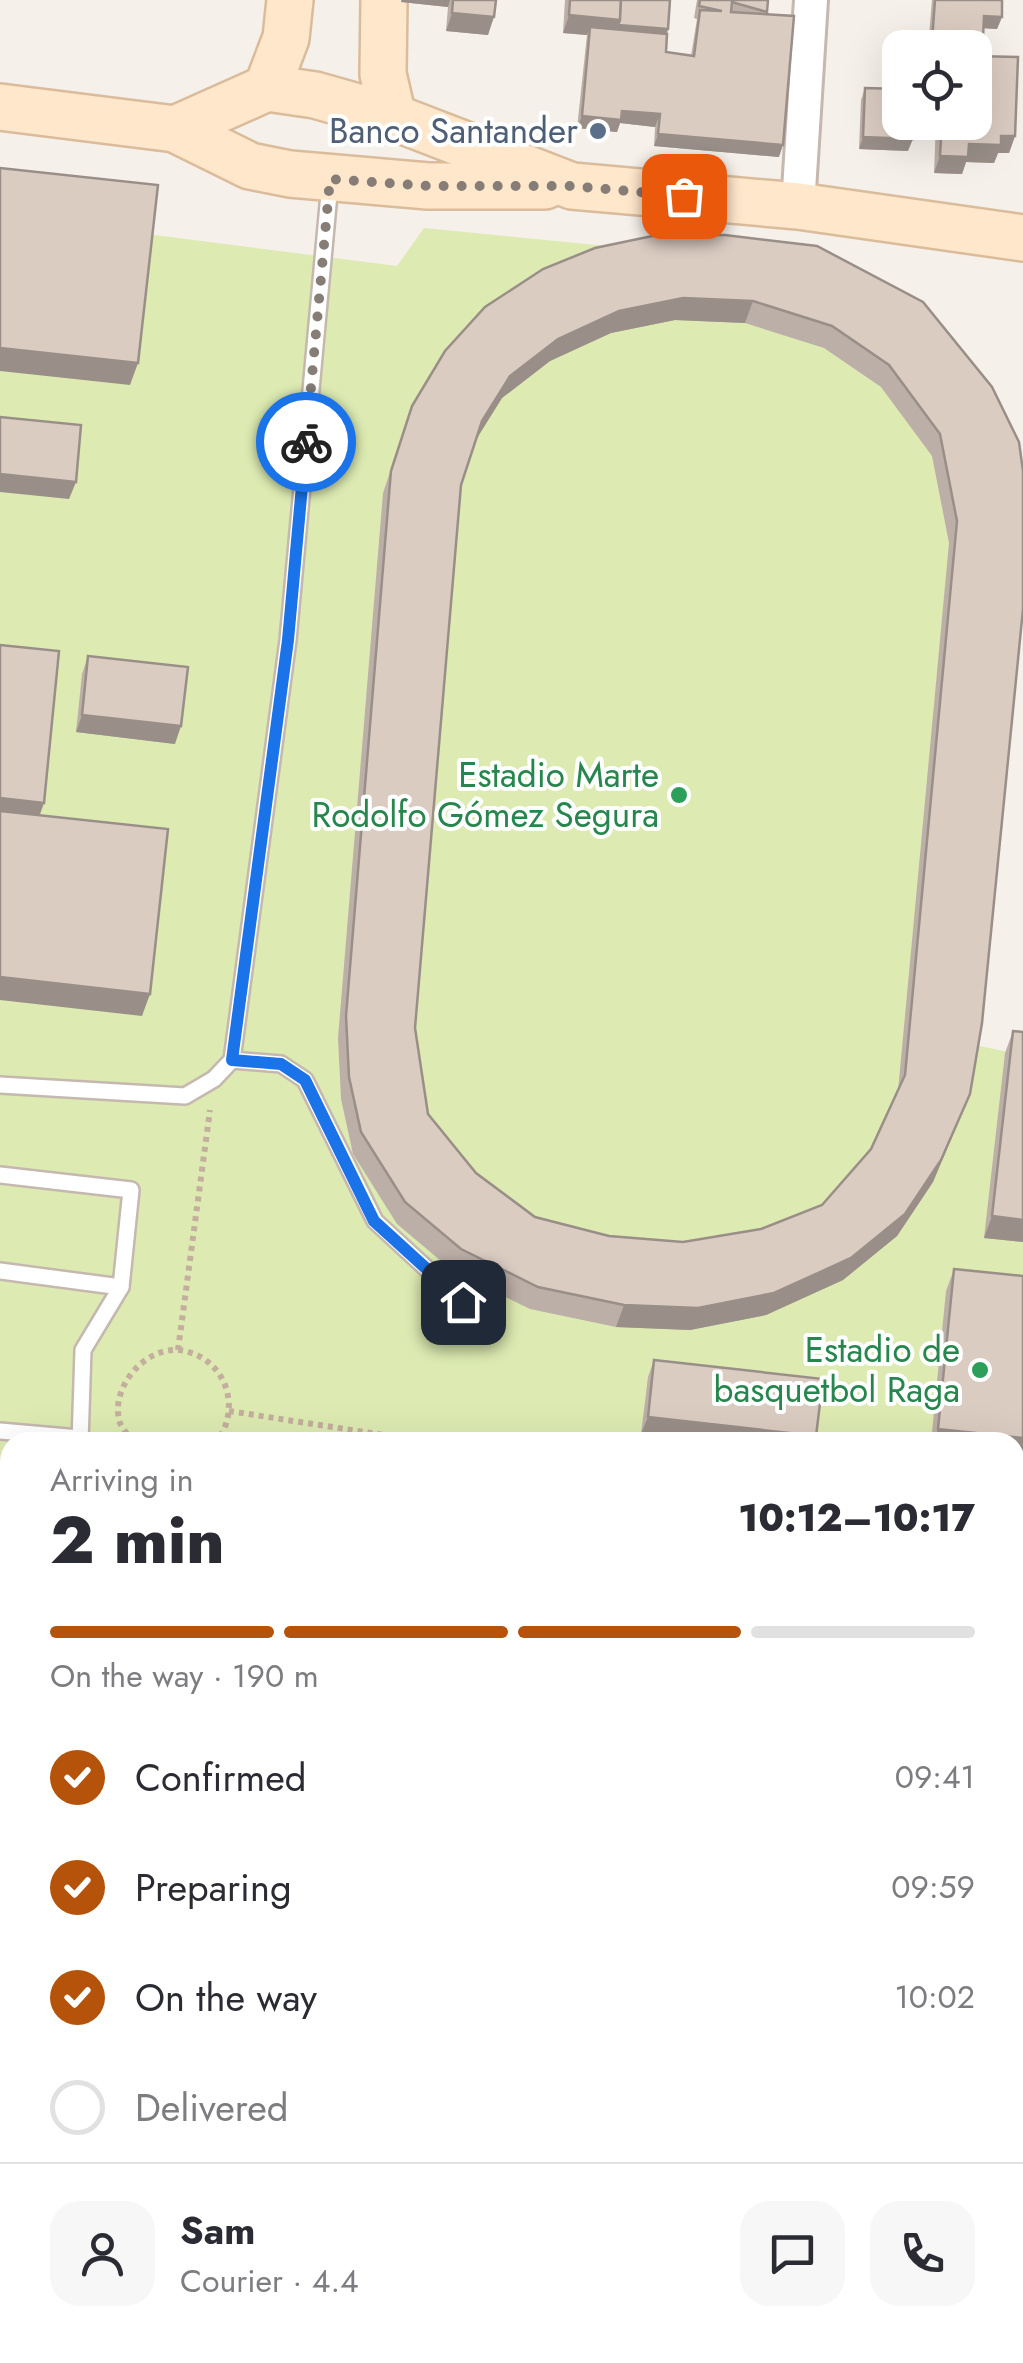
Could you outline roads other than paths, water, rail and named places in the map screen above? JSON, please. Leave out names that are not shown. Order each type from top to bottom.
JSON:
[{"type":"main road","points":[[267,88],[286,38],[290,0]]},
{"type":"main road","points":[[384,0],[383,74],[393,117]]},
{"type":"main road","points":[[175,129],[267,88],[315,94],[393,117],[572,186]]},
{"type":"main road","points":[[0,107],[175,129],[250,166],[330,179],[428,186],[572,186],[798,206],[1023,238]]},
{"type":"street","points":[[798,206],[811,0]]},
{"type":"lane","points":[[0,1085],[185,1096],[214,1079],[232,1060],[288,640],[330,179]]},
{"type":"lane","points":[[232,1060],[281,1064],[305,1080],[374,1221],[463,1302]]},
{"type":"lane","points":[[0,1175],[131,1190],[121,1286],[83,1350],[80,1432]]},
{"type":"lane","points":[[0,1271],[121,1286]]},
{"type":"place","name":"Banco Santander","points":[[598,131]]},
{"type":"place","name":"Estadio Marte Rodolfo Gómez Segura","points":[[679,795]]},
{"type":"place","name":"Estadio de basquetbol Raga","points":[[980,1370]]}]
